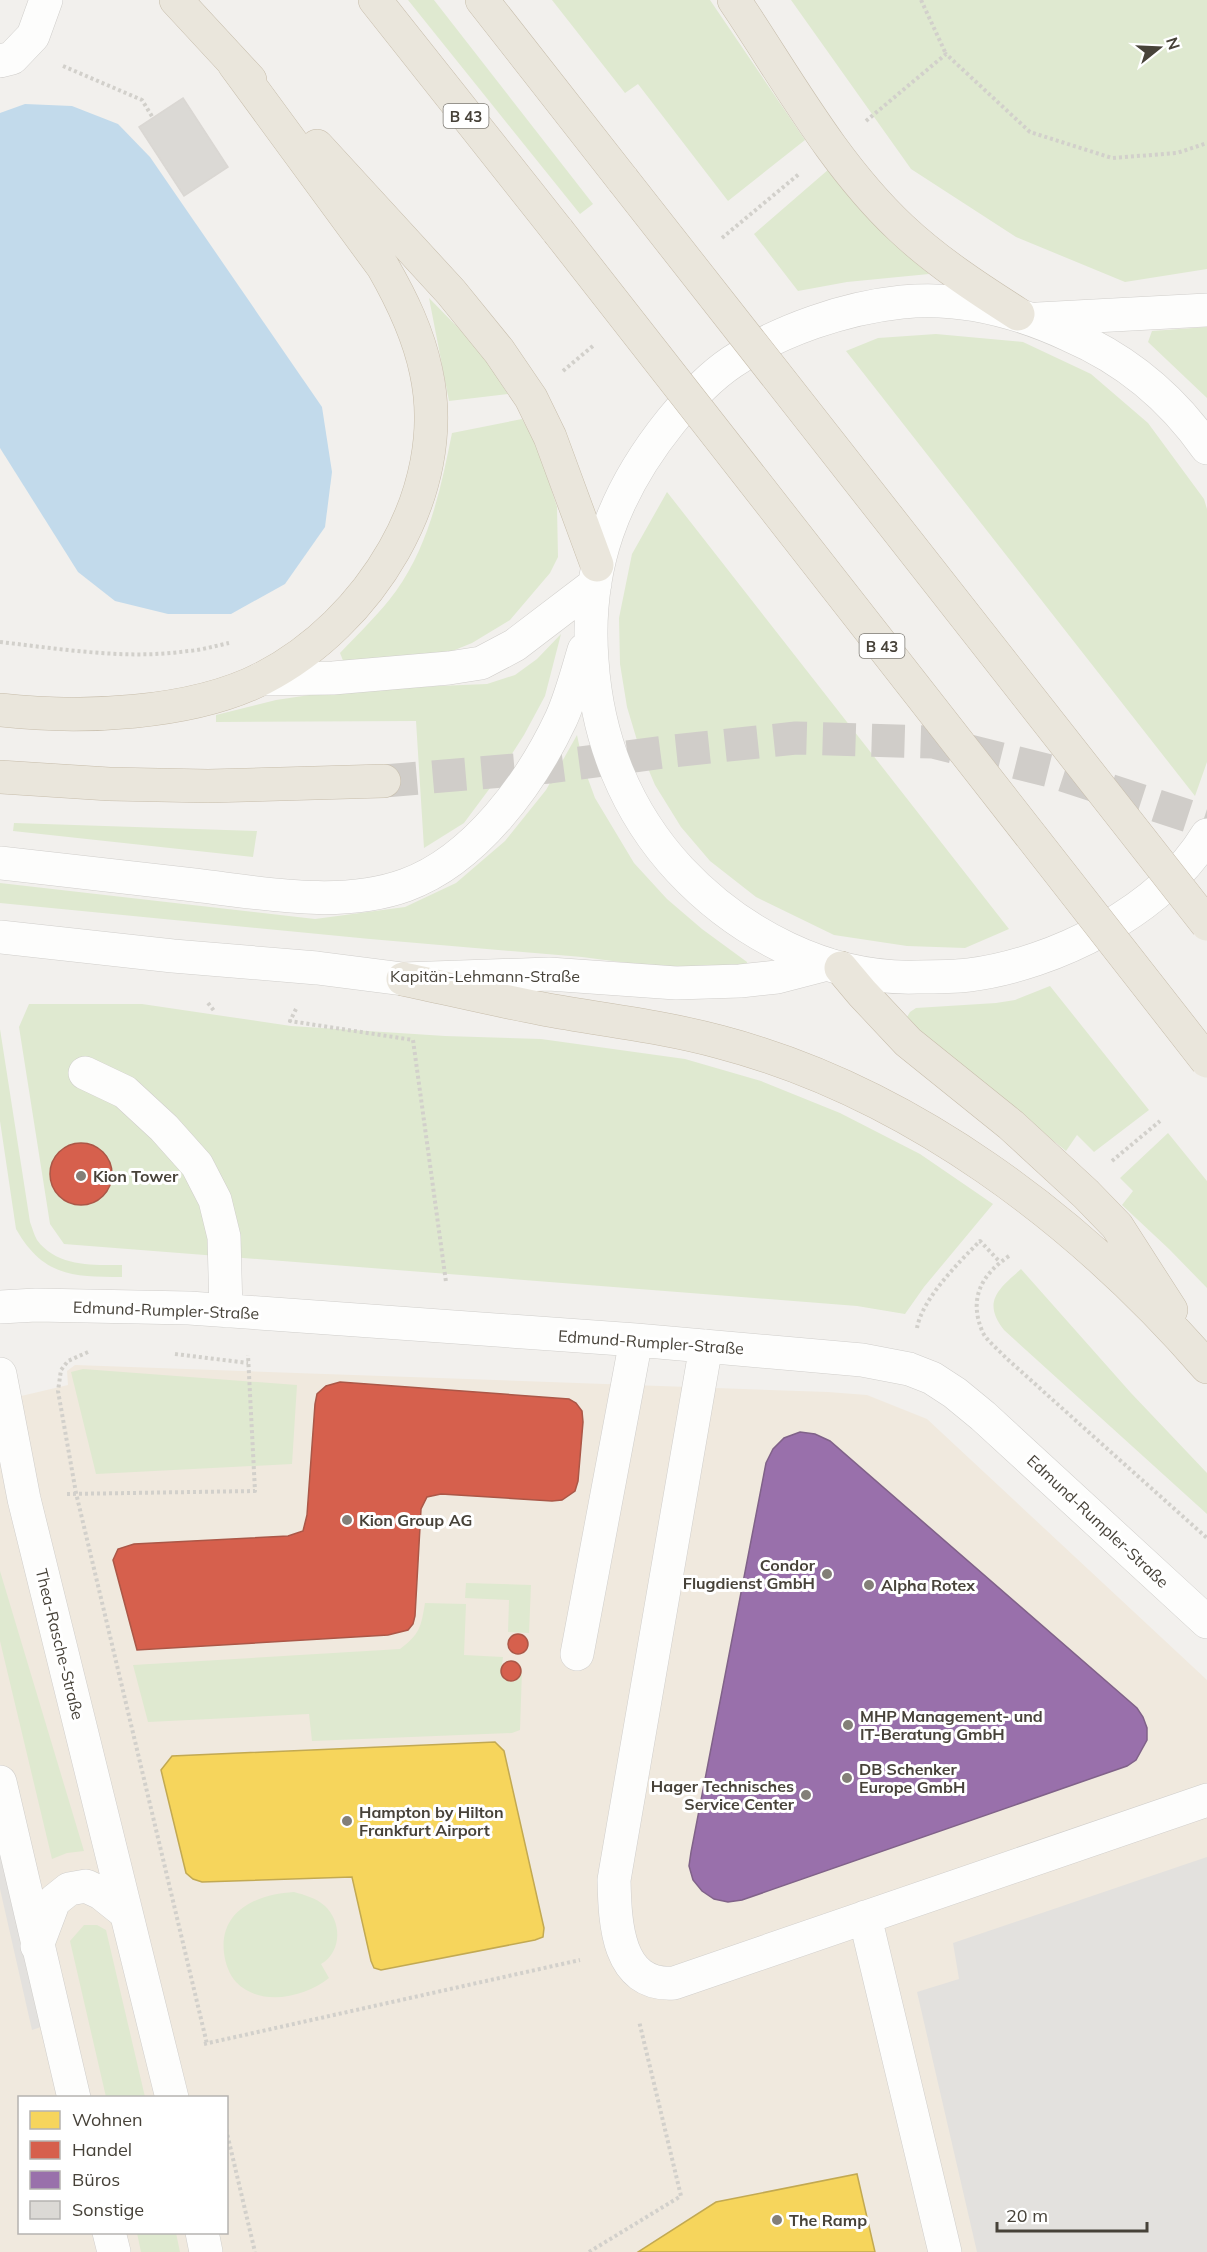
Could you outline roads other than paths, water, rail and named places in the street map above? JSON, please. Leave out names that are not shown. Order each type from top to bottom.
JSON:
[{"type":"highway","points":[[176,0],[234,64],[320,149],[451,292],[500,351],[531,398],[550,437],[596,575]]},
{"type":"highway","name":"B 43","points":[[375,0],[1207,1061]]},
{"type":"highway","points":[[482,0],[1207,924]]},
{"type":"highway","points":[[734,0],[831,147],[868,193],[901,228],[963,279],[1026,317]]},
{"type":"highway","points":[[0,710],[79,715],[133,711],[178,705],[222,695],[261,679],[290,662],[339,622],[363,597],[401,539],[415,505],[426,458],[430,416],[427,373],[416,333],[383,267],[234,64]]},
{"type":"highway","points":[[0,777],[109,784],[208,786],[384,781]]},
{"type":"highway","points":[[834,966],[908,1042],[1011,1125],[1117,1226],[1206,1366]]},
{"type":"highway","points":[[403,978],[542,1009],[720,1042],[786,1064],[870,1098],[936,1135],[1029,1199],[1150,1305],[1206,1366]]},
{"type":"street","points":[[11,54],[33,36],[46,0]]},
{"type":"street","points":[[1207,448],[1176,410],[1152,386],[1130,369],[1094,346],[1026,317],[957,303],[904,302],[829,317],[765,343],[731,362],[699,388],[638,465],[604,538],[596,575],[590,631],[593,682],[599,720],[623,789],[643,824],[670,859],[697,888],[730,914],[768,939],[834,966],[899,978],[929,977],[970,974],[1035,959],[1079,941],[1123,918],[1152,898],[1180,873],[1207,835]]},
{"type":"street","points":[[1026,317],[1207,310]]},
{"type":"street","points":[[261,679],[333,678],[481,663],[515,645],[596,575]]},
{"type":"street","points":[[0,863],[316,897],[355,897],[406,885],[437,869],[471,846],[521,787],[561,718],[573,689],[590,631]]},
{"type":"street","name":"Kapitän-Lehmann-Straße","points":[[0,938],[403,978],[549,974],[676,983],[740,981],[777,977],[834,966]]},
{"type":"street","points":[[85,1073],[125,1092],[164,1128],[197,1165],[215,1200],[224,1237],[235,1312]]},
{"type":"street","name":"Edmund-Rumpler-Straße","points":[[0,1307],[36,1305],[189,1308],[636,1340],[862,1360],[909,1369],[932,1378],[983,1416],[1207,1622]]},
{"type":"street","points":[[577,1654],[636,1340]]},
{"type":"street","points":[[706,1346],[614,1880],[615,1912],[623,1951],[638,1975],[658,1984],[674,1983],[1207,1800]]},
{"type":"street","name":"Thea-Rasche-Straße","points":[[0,1374],[24,1499],[172,2096]]},
{"type":"street","points":[[0,1782],[74,2096]]},
{"type":"street","points":[[37,1946],[54,1901],[69,1889],[86,1886],[101,1893],[126,1913]]},
{"type":"street","points":[[865,1917],[945,2252]]},
{"type":"street","points":[[110,2234],[114,2252]]},
{"type":"street","points":[[202,2234],[206,2252]]},
{"type":"water","points":[[25,104],[72,106],[118,124],[150,157],[322,407],[332,472],[325,527],[285,584],[231,614],[168,614],[115,601],[78,572],[0,448],[0,113]]},
{"type":"tunnel","points":[[384,781],[550,767],[796,738],[933,742],[1050,771],[1207,822]]},
{"type":"place","name":"Kion Tower","points":[[81,1176]]},
{"type":"place","name":"Kion Group AG","points":[[347,1520]]},
{"type":"place","name":"Condor Flugdienst GmbH","points":[[827,1574]]},
{"type":"place","name":"Alpha Rotex","points":[[869,1585]]},
{"type":"place","name":"MHP Management- und IT-Beratung GmbH","points":[[848,1725]]},
{"type":"place","name":"DB Schenker Europe GmbH","points":[[847,1778]]},
{"type":"place","name":"Hager Technisches Service Center","points":[[806,1795]]},
{"type":"place","name":"Hampton by Hilton Frankfurt Airport","points":[[347,1821]]},
{"type":"place","name":"The Ramp","points":[[777,2220]]}]
